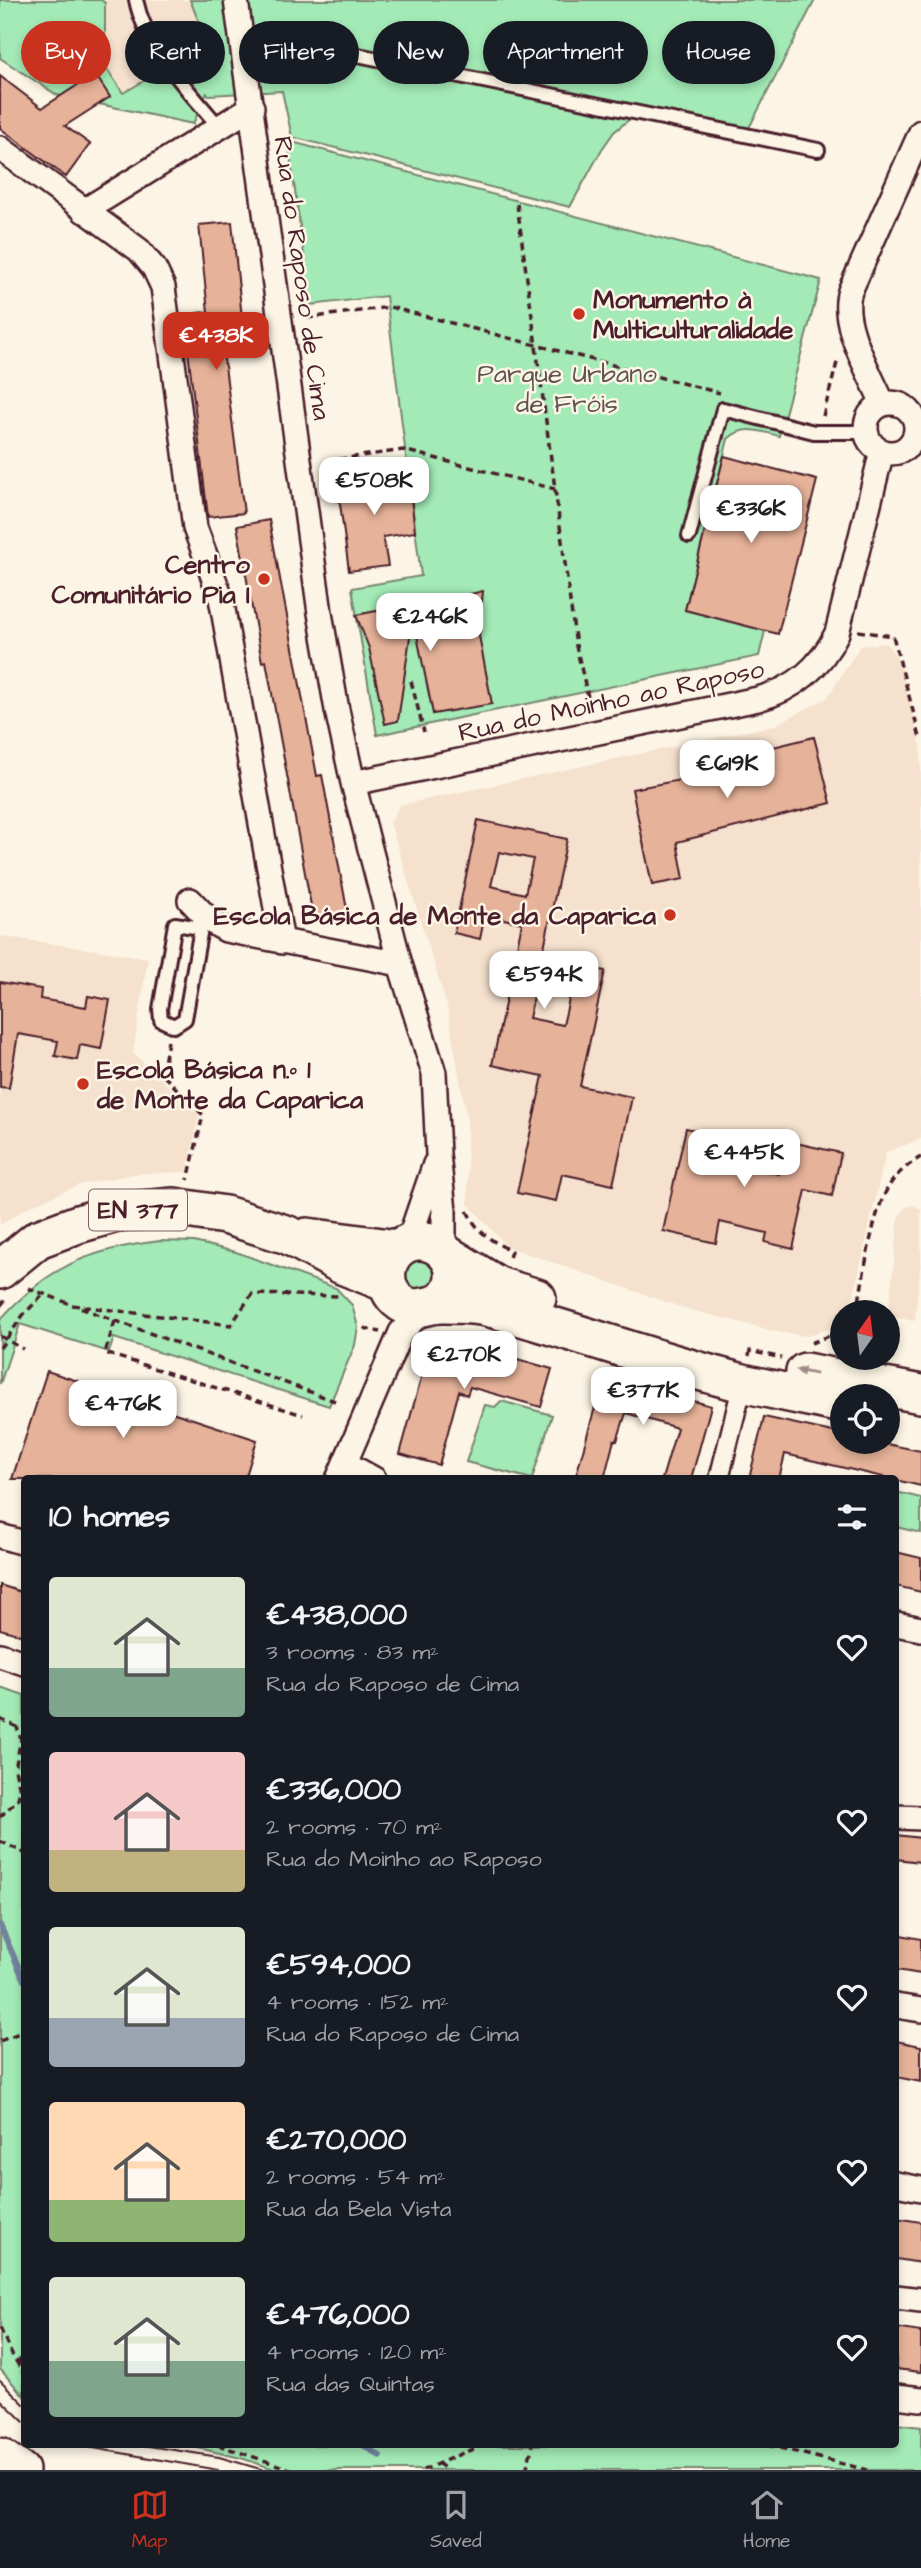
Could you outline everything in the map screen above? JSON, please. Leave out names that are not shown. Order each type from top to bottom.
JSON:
[{"type":"main road","name":"EN 377","points":[[18,1283],[38,1239],[120,1212],[174,1207],[225,1215],[288,1235],[342,1265],[385,1300],[402,1303],[422,1315],[490,1308],[743,1383],[830,1401]]},
{"type":"main road","name":"EN 377","points":[[288,1235],[403,1246],[421,1241],[433,1243],[498,1286],[669,1339],[748,1360],[921,1394]]},
{"type":"main road","points":[[385,1300],[386,1271],[390,1259],[403,1246]]},
{"type":"main road","points":[[422,1315],[448,1295],[454,1282],[454,1269],[446,1253]]},
{"type":"main road","points":[[900,1416],[921,1419]]},
{"type":"main road","points":[[0,2455],[22,2470]]},
{"type":"street","name":"Rua do Raposo de Cima","points":[[236,0],[239,21]]},
{"type":"street","name":"Rua do Raposo de Cima","points":[[248,84],[320,613],[337,710],[400,964],[434,1073],[446,1253]]},
{"type":"street","name":"Rua do Raposo de Cima","points":[[84,211],[252,107]]},
{"type":"street","points":[[883,404],[848,322],[846,307],[850,291],[921,132]]},
{"type":"street","points":[[0,148],[147,258],[163,287],[195,528],[221,598],[282,942]]},
{"type":"street","points":[[883,404],[900,404],[910,411],[916,423],[918,435],[904,449],[896,452],[882,451],[870,441],[866,432],[868,416],[883,404]]},
{"type":"street","name":"Rua do Moinho ao Raposo","points":[[353,783],[772,695],[793,685],[812,671],[830,647],[839,628],[882,451]]},
{"type":"street","points":[[190,900],[206,925],[400,964]]},
{"type":"street","name":"Rua do Raposo de Cima","points":[[403,1246],[438,1154]]},
{"type":"street","points":[[341,1471],[422,1315]]},
{"type":"street","points":[[720,1475],[743,1383]]},
{"type":"street","points":[[0,1536],[21,1542]]},
{"type":"street","points":[[899,1625],[921,1629]]},
{"type":"street","points":[[0,1655],[21,1662]]},
{"type":"street","points":[[899,1817],[921,1818]]},
{"type":"street","points":[[899,2006],[921,2010]]},
{"type":"street","points":[[899,2185],[921,2189]]},
{"type":"street","points":[[899,2297],[921,2300]]},
{"type":"street","points":[[899,2396],[921,2399]]},
{"type":"lane","points":[[136,0],[139,16],[149,36],[219,127]]},
{"type":"lane","points":[[359,55],[818,150]]},
{"type":"lane","points":[[689,536],[723,409],[814,432],[866,432]]},
{"type":"lane","points":[[175,924],[206,925],[187,1015],[181,1023],[170,1026],[161,1020],[160,1009],[175,924]]},
{"type":"path","points":[[517,204],[576,646],[588,697]]},
{"type":"path","points":[[307,318],[390,307],[731,396]]},
{"type":"path","points":[[822,419],[838,357]]},
{"type":"path","points":[[327,461],[403,450],[555,489]]},
{"type":"path","points":[[839,628],[893,636],[921,741]]},
{"type":"path","points":[[411,681],[424,732]]},
{"type":"path","points":[[170,1026],[163,1074],[203,1115],[187,1188],[174,1207]]},
{"type":"path","points":[[860,1300],[880,1203],[890,1183],[908,1165],[921,1157]]},
{"type":"path","points":[[0,1306],[18,1283],[335,1401]]},
{"type":"path","points":[[0,1348],[24,1314],[44,1294]]},
{"type":"path","points":[[377,1331],[385,1300]]},
{"type":"path","points":[[115,1321],[105,1353],[303,1415]]},
{"type":"path","points":[[0,1336],[23,1349]]},
{"type":"path","points":[[0,1719],[21,1726]]},
{"type":"path","points":[[0,1817],[18,1799],[20,1790],[15,1769],[21,1739],[17,1727]]},
{"type":"path","points":[[0,1841],[21,1852]]},
{"type":"path","points":[[0,2041],[21,2032]]},
{"type":"path","points":[[0,2328],[21,2369]]},
{"type":"path","points":[[18,2364],[21,2357]]},
{"type":"path","points":[[227,2448],[293,2470]]},
{"type":"path","points":[[423,2470],[475,2448]]},
{"type":"path","points":[[526,2470],[532,2448]]},
{"type":"path","points":[[780,2448],[867,2470]]},
{"type":"path","points":[[438,2463],[447,2470]]},
{"type":"shaded area","points":[[101,0],[190,0],[199,21],[125,21],[125,84],[139,84],[123,93],[111,75],[111,21],[105,21],[105,4]]},
{"type":"shaded area","name":"Escola Básica de Monte da Caparica","points":[[887,643],[901,665],[921,747],[921,1139],[886,1152],[853,1300],[830,1300],[830,1328],[807,1336],[782,1333],[686,1309],[508,1247],[468,1204],[467,1120],[447,1006],[390,823],[400,805],[775,725],[827,698],[860,646]]},
{"type":"shaded area","name":"Escola Básica n.º 1 de Monte da Caparica","points":[[0,936],[148,958],[133,1053],[199,1115],[187,1172],[133,1174],[79,1185],[30,1206],[0,1225]]},
{"type":"shaded area","points":[[913,1205],[921,1209],[921,1259],[915,1320],[900,1318],[900,1300],[890,1300],[899,1216],[906,1207]]},
{"type":"green space","points":[[0,0],[101,0],[105,3],[105,21],[21,21],[21,72],[0,58]]},
{"type":"green space","points":[[190,0],[815,0],[775,78],[775,21],[662,21],[662,84],[772,84],[749,128],[637,113],[614,132],[570,207],[292,137],[282,91],[207,93],[193,124],[57,95],[40,84],[111,84],[111,75],[123,93],[139,84],[225,84],[225,21],[199,21]]},
{"type":"green space","name":"Parque Urbano de Fróis","points":[[288,141],[821,280],[779,436],[746,430],[728,439],[685,610],[765,631],[759,656],[377,735],[352,588],[421,576],[386,296],[311,305]]},
{"type":"green space","points":[[160,1241],[194,1242],[236,1252],[336,1288],[352,1305],[358,1327],[355,1345],[329,1406],[114,1338],[109,1352],[20,1324],[0,1384],[0,1320],[17,1302],[35,1286],[71,1264],[112,1249]]},
{"type":"green space","points":[[409,1257],[434,1260],[437,1284],[414,1293],[400,1272]]},
{"type":"green space","points":[[501,1401],[552,1415],[533,1475],[516,1475],[466,1462],[485,1405],[495,1407]]},
{"type":"green space","points":[[899,1493],[921,1498],[921,1533],[899,1528]]},
{"type":"green space","points":[[0,1687],[21,1694],[21,2393],[0,2369]]},
{"type":"green space","points":[[899,2424],[921,2427],[921,2470],[277,2470],[198,2448],[899,2448]]},
{"type":"building","points":[[0,76],[42,108],[79,84],[102,84],[110,97],[65,126],[90,144],[66,177],[0,128]]},
{"type":"building","points":[[232,222],[242,318],[219,320],[244,513],[208,517],[186,334],[199,332],[197,313],[208,312],[199,225]]},
{"type":"building","points":[[724,456],[817,480],[778,634],[685,610]]},
{"type":"building","points":[[408,472],[415,532],[383,537],[388,566],[349,571],[337,481]]},
{"type":"building","points":[[269,520],[317,776],[322,775],[348,915],[314,922],[266,661],[262,662],[237,526]]},
{"type":"building","points":[[483,591],[479,636],[492,704],[433,714],[413,616],[398,721],[385,724],[369,648],[356,615],[428,601],[429,604]]},
{"type":"building","points":[[814,737],[831,803],[677,842],[684,879],[652,885],[632,789],[686,779],[684,769]]},
{"type":"building","points":[[478,820],[567,839],[542,957],[605,971],[580,1086],[632,1097],[613,1185],[562,1174],[556,1201],[517,1193],[543,1076],[492,1065],[522,923],[485,915],[480,939],[454,933]],"holes":[[[499,852],[533,859],[525,894],[491,886]],[[537,983],[571,991],[563,1025],[529,1018]]]},
{"type":"building","points":[[0,982],[41,989],[40,999],[86,1007],[88,996],[110,1000],[101,1049],[80,1045],[77,1060],[55,1056],[58,1041],[18,1034],[9,1088],[0,1087]]},
{"type":"building","points":[[686,1128],[736,1139],[730,1164],[779,1174],[787,1141],[841,1153],[832,1196],[806,1190],[793,1249],[765,1242],[767,1233],[720,1222],[716,1243],[663,1231]]},
{"type":"building","points":[[433,1335],[552,1369],[541,1407],[470,1387],[467,1395],[459,1391],[439,1465],[400,1454]]},
{"type":"building","points":[[47,1371],[257,1440],[246,1475],[21,1475],[21,1479],[12,1479]]},
{"type":"building","points":[[604,1375],[711,1406],[692,1475],[663,1475],[677,1428],[626,1413],[617,1441],[614,1440],[605,1475],[576,1475]]},
{"type":"building","points":[[764,1417],[830,1431],[830,1454],[900,1454],[900,1447],[921,1451],[921,1486],[899,1481],[899,1475],[874,1475],[785,1454],[780,1475],[750,1475]]},
{"type":"building","points":[[899,1553],[921,1558],[921,1592],[899,1587]]},
{"type":"building","points":[[0,1585],[21,1592],[21,1635],[0,1629]]},
{"type":"building","points":[[899,1835],[921,1838],[921,1862],[899,1859]]},
{"type":"building","points":[[899,1935],[921,1939],[921,1974],[899,1970]]},
{"type":"building","points":[[899,2042],[921,2046],[921,2082],[899,2078]]},
{"type":"building","points":[[899,2218],[921,2222],[921,2263],[899,2259]]},
{"type":"building","points":[[899,2328],[921,2332],[921,2372],[899,2369]]},
{"type":"waterway","points":[[0,1925],[21,1973]]},
{"type":"waterway","points":[[368,2448],[380,2456]]},
{"type":"tram line","points":[[0,2380],[21,2401]]},
{"type":"tram line","points":[[0,2399],[21,2419]]},
{"type":"tram line","points":[[93,2448],[218,2470]]},
{"type":"tram line","points":[[161,2448],[219,2457],[264,2470]]},
{"type":"place","name":"Monumento à Multiculturalidade","points":[[579,314]]},
{"type":"place","name":"Centro Comunitário Pia I","points":[[264,579]]},
{"type":"place","name":"Escola Básica de Monte da Caparica","points":[[670,915]]},
{"type":"place","name":"Escola Básica n.º 1 de Monte da Caparica","points":[[83,1084]]}]
